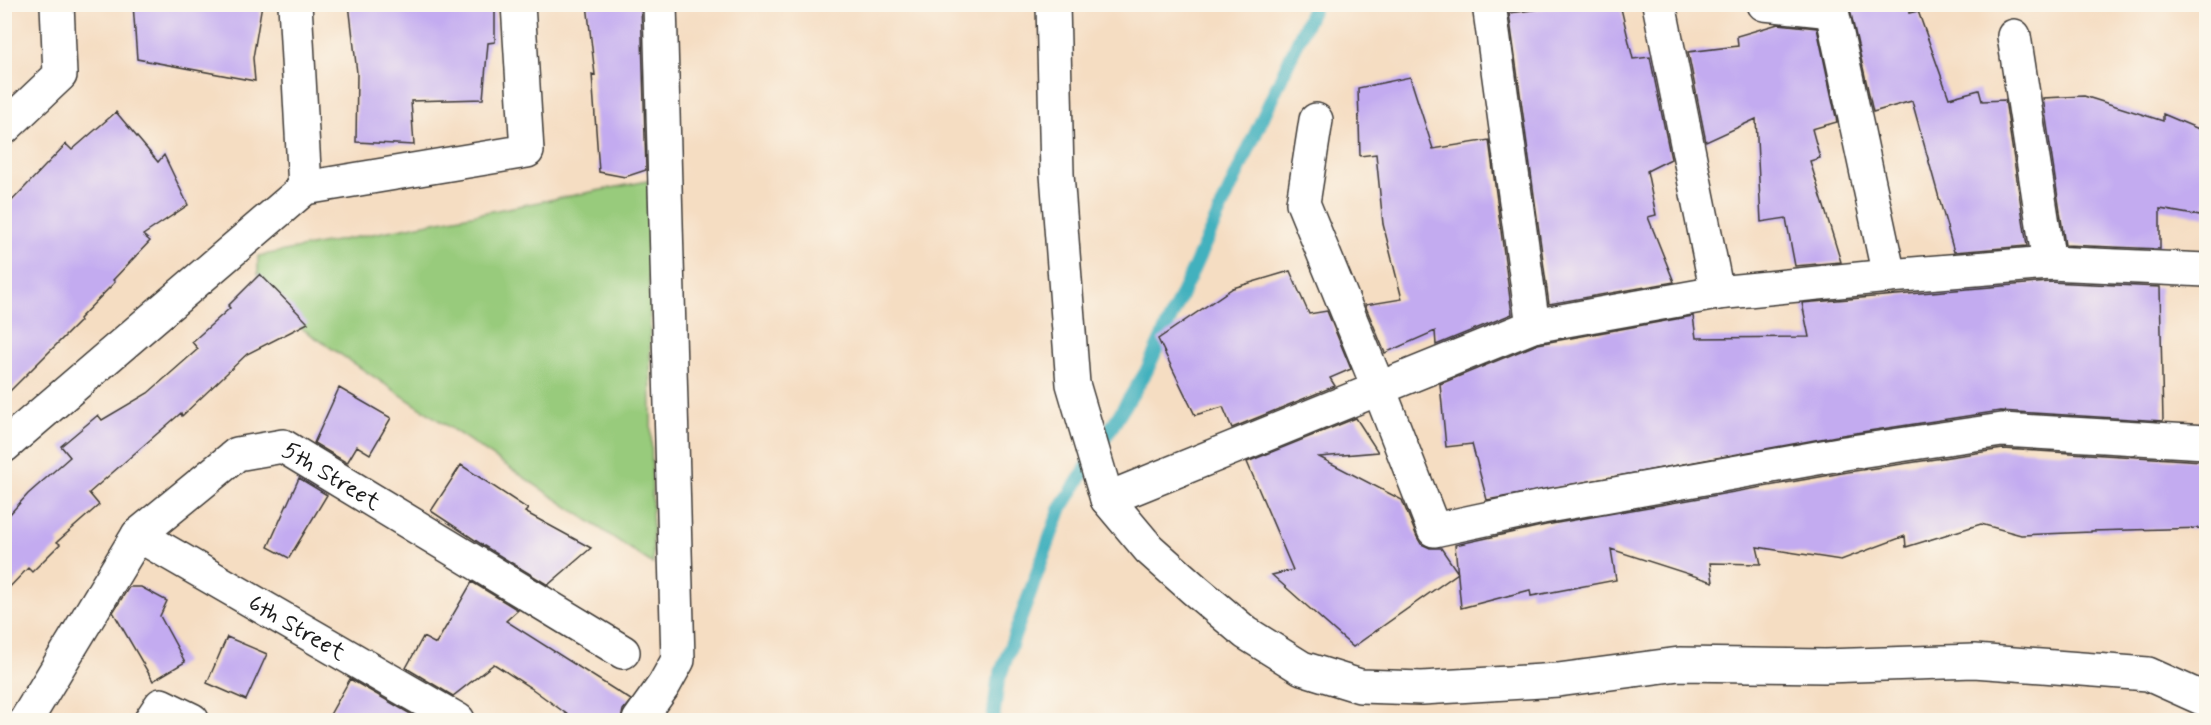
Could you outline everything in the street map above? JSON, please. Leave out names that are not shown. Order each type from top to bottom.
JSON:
[{"type":"street","points":[[4,128],[60,75],[57,4]]},
{"type":"street","points":[[295,4],[305,188]]},
{"type":"street","points":[[4,446],[305,188],[527,151],[518,4]]},
{"type":"street","points":[[639,720],[664,686],[678,660],[660,4]]},
{"type":"street","points":[[1053,4],[1057,174],[1073,384],[1103,487],[1149,549],[1246,633],[1302,668],[1360,686],[1422,688],[1558,680],[1679,664],[1825,666],[1974,661],[2148,674],[2206,700]]},
{"type":"street","points":[[1489,4],[1533,327]]},
{"type":"street","points":[[1659,4],[1717,293]]},
{"type":"street","points":[[1764,4],[1832,10],[1889,276]]},
{"type":"street","points":[[2014,36],[2049,263]]},
{"type":"street","points":[[1316,120],[1303,203],[1434,530],[1554,505],[1845,453],[2002,430],[2206,442]]},
{"type":"street","points":[[1103,487],[1379,389],[1533,327],[1717,293],[1889,276],[2049,263],[2206,270]]},
{"type":"street","name":"5th Street","points":[[26,720],[138,535],[237,454],[283,446],[623,652]]},
{"type":"street","name":"6th Street","points":[[138,535],[458,720]]},
{"type":"street","points":[[151,720],[161,705],[192,720]]},
{"type":"green space","points":[[648,181],[653,564],[258,299],[258,256]]},
{"type":"building","points":[[133,4],[262,4],[253,58],[255,81],[137,59]]},
{"type":"building","points":[[349,4],[495,4],[495,42],[488,43],[483,99],[411,101],[414,145],[356,142],[357,73]]},
{"type":"building","points":[[587,4],[641,4],[646,170],[625,177],[599,172],[592,74],[595,75]]},
{"type":"building","points":[[1578,4],[1620,4],[1633,59],[1650,57],[1671,159],[1647,171],[1656,215],[1648,217],[1674,282],[1549,304],[1509,13]]},
{"type":"building","points":[[1908,4],[1909,13],[1918,11],[1949,98],[1979,90],[1982,101],[2005,100],[2027,246],[1954,252],[1912,101],[1873,112],[1849,5]]},
{"type":"building","points":[[1778,24],[1817,28],[1837,122],[1812,129],[1820,158],[1810,161],[1841,262],[1795,266],[1786,218],[1761,222],[1756,119],[1706,142],[1688,52],[1738,46],[1737,36]]},
{"type":"building","points":[[1410,77],[1433,149],[1489,140],[1512,314],[1436,345],[1435,331],[1385,353],[1365,305],[1402,299],[1383,224],[1376,154],[1360,156],[1358,88]]},
{"type":"building","points":[[2084,96],[2163,121],[2163,114],[2206,132],[2206,217],[2160,209],[2160,249],[2065,245],[2043,98]]},
{"type":"building","points":[[116,112],[158,162],[164,155],[188,205],[143,235],[150,241],[113,280],[115,282],[79,319],[80,321],[4,397],[4,209],[66,144],[72,150]]},
{"type":"building","points":[[1290,271],[1309,314],[1327,311],[1351,369],[1330,378],[1335,386],[1232,428],[1223,407],[1195,415],[1158,339],[1233,288]]},
{"type":"building","points":[[260,274],[308,323],[247,354],[182,416],[181,413],[89,493],[99,505],[57,542],[60,544],[32,572],[28,568],[4,593],[4,514],[8,516],[28,494],[70,457],[61,446],[98,415],[102,420],[148,393],[198,349],[192,342],[230,308],[228,306]]},
{"type":"building","points":[[2049,282],[2160,287],[2163,421],[2000,411],[1842,435],[1487,500],[1472,444],[1446,447],[1440,384],[1538,344],[1693,316],[1696,338],[1809,337],[1802,303]]},
{"type":"building","points":[[339,388],[391,418],[370,454],[357,446],[347,463],[314,443]]},
{"type":"building","points":[[1356,418],[1378,452],[1319,457],[1402,500],[1421,544],[1430,548],[1441,548],[1458,573],[1353,647],[1272,575],[1293,570],[1247,462]]},
{"type":"building","points":[[2003,449],[2203,461],[2204,528],[2021,535],[1981,524],[1906,547],[1905,536],[1841,560],[1757,547],[1761,564],[1710,563],[1713,582],[1611,549],[1616,580],[1531,596],[1530,590],[1461,608],[1455,545],[1546,525],[1848,472]]},
{"type":"building","points":[[461,465],[528,509],[525,512],[591,548],[548,585],[484,546],[431,511]]},
{"type":"building","points":[[299,478],[327,495],[289,558],[268,547]]},
{"type":"building","points":[[472,582],[518,610],[506,621],[631,700],[623,710],[621,720],[575,720],[494,664],[453,696],[406,668],[423,637],[436,644]]},
{"type":"building","points":[[129,587],[141,587],[167,601],[160,616],[185,662],[153,681],[113,612]]},
{"type":"building","points":[[227,637],[267,654],[246,700],[207,683]]},
{"type":"building","points":[[350,679],[421,720],[327,720]]},
{"type":"waterway","points":[[993,720],[998,681],[1060,510],[1146,372],[1315,4]]}]
